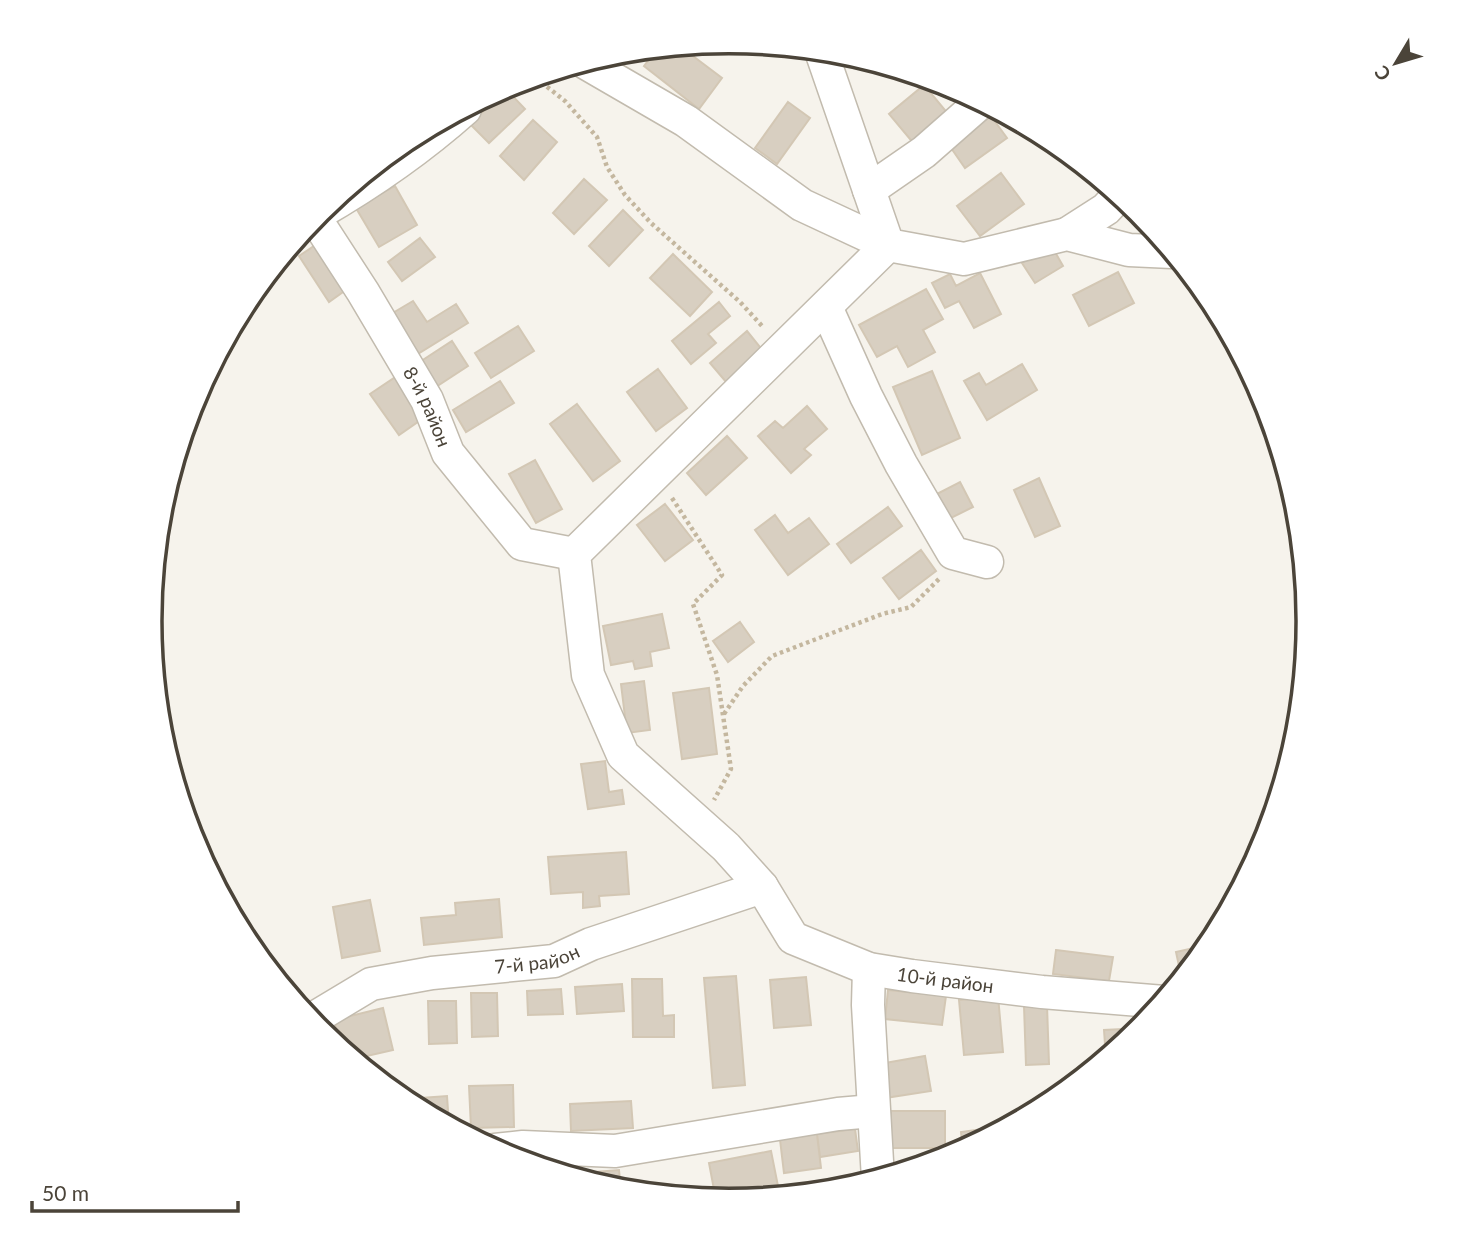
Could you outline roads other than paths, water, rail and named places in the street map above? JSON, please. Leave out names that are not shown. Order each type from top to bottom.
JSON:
[{"type":"street","points":[[825,62],[888,245]]},
{"type":"street","points":[[599,70],[686,121],[802,205],[888,245],[964,259],[1066,234],[1112,202]]},
{"type":"street","points":[[869,190],[925,152],[973,109]]},
{"type":"street","points":[[370,183],[431,139]]},
{"type":"street","name":"8-й район","points":[[321,227],[363,292],[426,400],[448,453],[522,544],[574,554]]},
{"type":"street","points":[[1066,234],[1129,250],[1160,251]]},
{"type":"street","points":[[762,887],[726,847],[622,755],[587,675],[574,554],[888,245]]},
{"type":"street","points":[[825,306],[901,464],[953,553],[987,562]]},
{"type":"street","name":"10-й район","points":[[762,887],[793,938],[869,969],[1042,992],[1151,1001]]},
{"type":"street","name":"7-й район","points":[[320,1015],[371,984],[432,973],[554,961],[603,940],[762,887]]},
{"type":"street","points":[[869,969],[868,1005],[877,1169]]},
{"type":"street","points":[[517,1148],[615,1152],[838,1114],[873,1111]]}]
